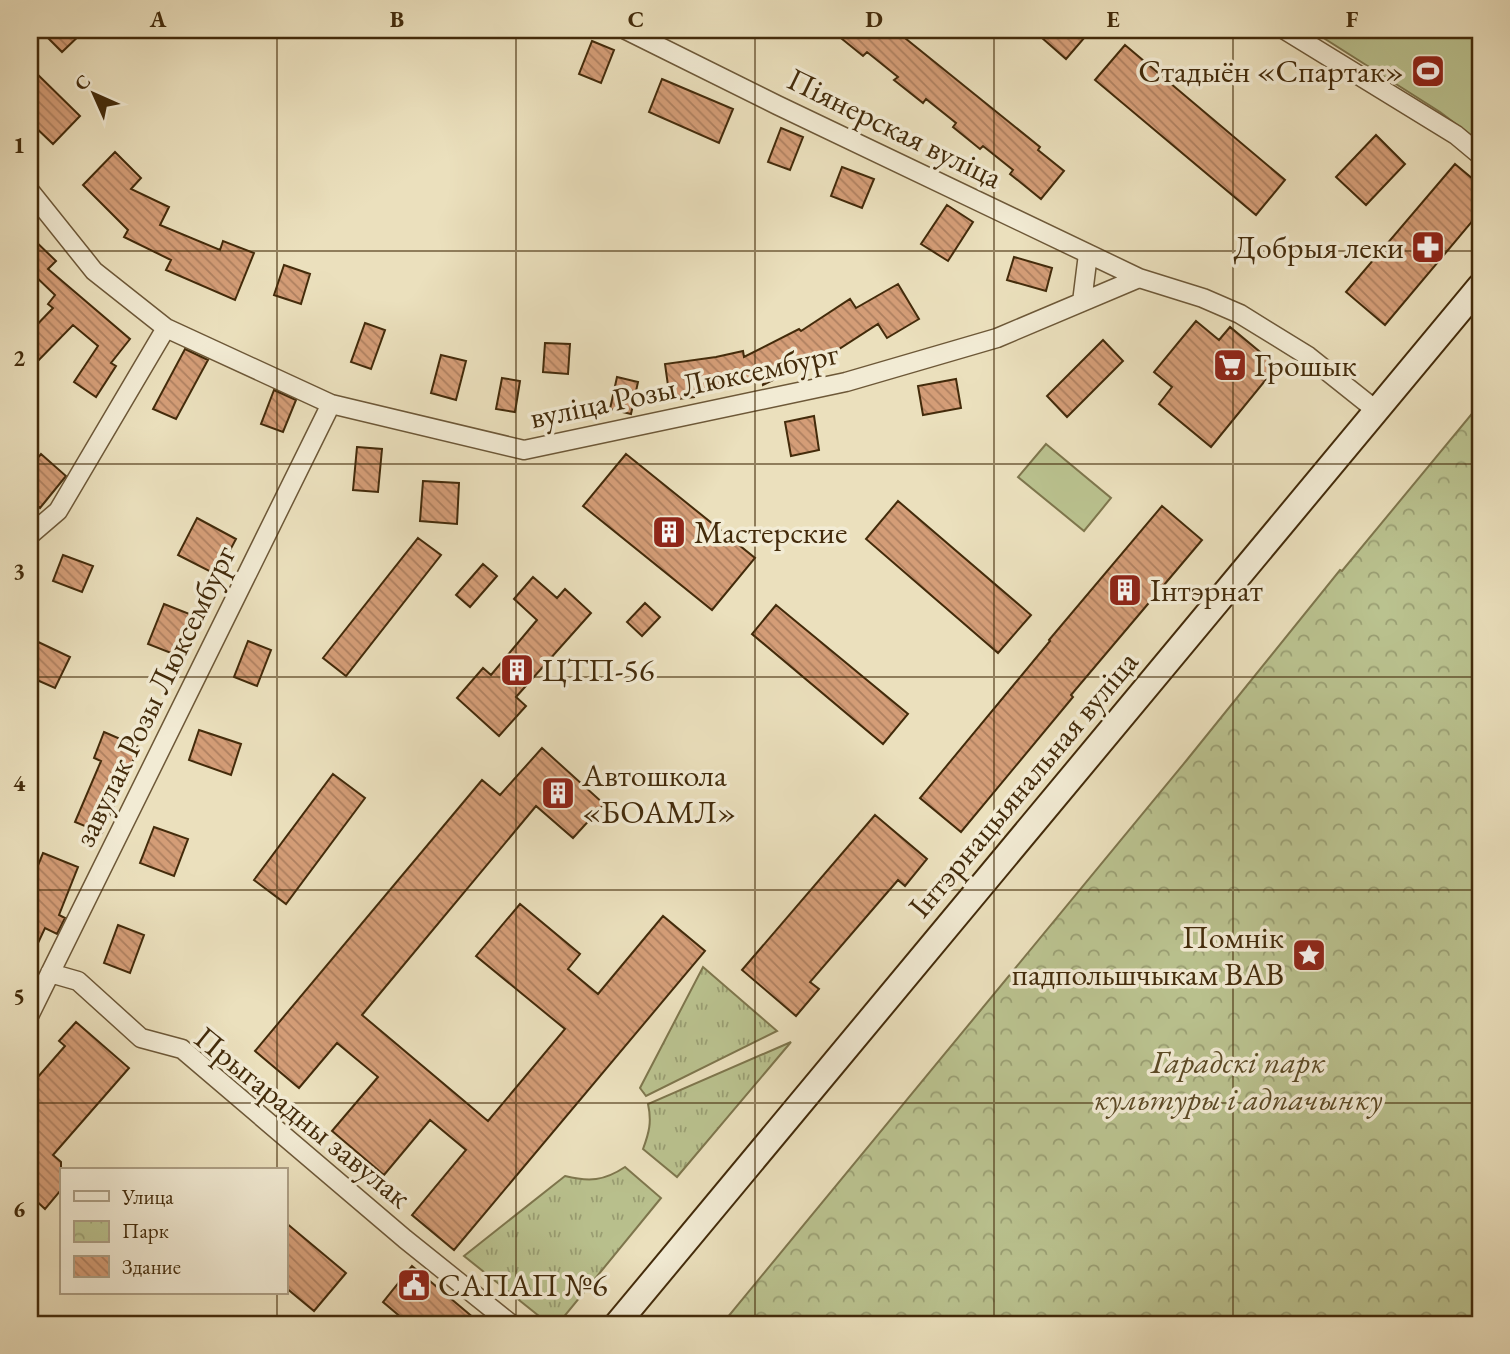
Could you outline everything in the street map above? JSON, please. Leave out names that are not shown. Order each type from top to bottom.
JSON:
[{"type":"main road","name":"Інтэрнацыянальная вуліца","points":[[617,1324],[1480,286]]},
{"type":"street","name":"Піянерская вуліца","points":[[626,30],[1139,278],[1203,298],[1240,314],[1308,356],[1377,411]]},
{"type":"street","points":[[1285,30],[1456,135],[1480,155]]},
{"type":"street","name":"вуліца Розы Люксембург","points":[[30,191],[94,271],[166,328],[331,404],[524,450],[846,382],[996,338],[1139,278]]},
{"type":"street","points":[[1082,302],[1088,254]]},
{"type":"street","points":[[30,535],[58,511],[166,328]]},
{"type":"street","name":"завулак Розы Люксембург","points":[[30,1014],[331,404]]},
{"type":"street","name":"Прыгарадны завулак","points":[[50,973],[78,981],[141,1038],[182,1049],[405,1239],[511,1324]]},
{"type":"green space","name":"Стадыён «Спартак»","points":[[1311,30],[1480,30],[1480,142],[1440,112]]},
{"type":"green space","name":"Гарадскі парк культуры і адпачынку","points":[[1475,410],[1480,410],[1480,1324],[722,1324],[1340,570],[1342,571]]},
{"type":"green space","points":[[1046,444],[1111,498],[1084,531],[1018,477]]},
{"type":"green space","points":[[703,967],[777,1031],[646,1096],[640,1088]]},
{"type":"green space","points":[[791,1042],[677,1177],[643,1149],[649,1127],[648,1104]]},
{"type":"green space","points":[[625,1167],[661,1198],[558,1324],[549,1324],[464,1256],[565,1176],[596,1179]]},
{"type":"building","points":[[40,30],[85,30],[62,52]]},
{"type":"building","points":[[831,30],[895,30],[1040,147],[1038,150],[1064,171],[1041,199],[1010,174],[1013,170],[983,146],[980,149],[953,127],[956,123],[926,99],[923,103],[894,80],[898,77],[867,52],[863,56]]},
{"type":"building","points":[[1033,30],[1091,30],[1066,59]]},
{"type":"building","points":[[592,41],[614,50],[601,83],[579,74]]},
{"type":"building","points":[[1125,45],[1285,180],[1256,215],[1095,80]]},
{"type":"building","points":[[30,67],[80,116],[53,144],[30,122]]},
{"type":"building","points":[[662,79],[733,109],[719,143],[649,112]]},
{"type":"building","points":[[781,128],[803,137],[790,170],[768,162]]},
{"type":"building","points":[[1376,135],[1405,164],[1366,205],[1336,177]]},
{"type":"building","points":[[115,152],[141,178],[131,189],[169,207],[160,225],[220,250],[223,241],[254,253],[235,300],[166,270],[171,260],[124,237],[128,230],[83,185]]},
{"type":"building","points":[[1455,164],[1480,185],[1480,212],[1385,325],[1346,292]]},
{"type":"building","points":[[842,167],[874,179],[862,208],[831,196]]},
{"type":"building","points":[[947,205],[973,222],[948,261],[921,244]]},
{"type":"building","points":[[30,236],[56,261],[48,269],[130,339],[111,363],[116,366],[96,397],[74,382],[98,346],[73,325],[30,369],[30,332],[53,308],[48,304],[55,295],[30,271]]},
{"type":"building","points":[[1014,257],[1052,268],[1046,291],[1007,280]]},
{"type":"building","points":[[284,265],[310,274],[301,304],[274,295]]},
{"type":"building","points":[[898,284],[919,319],[887,338],[878,324],[836,351],[835,349],[763,385],[762,378],[694,391],[694,397],[670,400],[665,364],[743,351],[744,357],[799,329],[801,331],[850,299],[856,308]]},
{"type":"building","points":[[1196,321],[1219,340],[1230,327],[1277,366],[1211,447],[1159,404],[1172,387],[1154,372]]},
{"type":"building","points":[[365,323],[385,330],[371,369],[351,362]]},
{"type":"building","points":[[1103,340],[1123,361],[1067,417],[1047,396]]},
{"type":"building","points":[[545,343],[570,344],[568,374],[543,372]]},
{"type":"building","points":[[185,349],[208,360],[176,419],[153,409]]},
{"type":"building","points":[[441,355],[466,361],[456,400],[431,393]]},
{"type":"building","points":[[617,377],[638,382],[631,414],[610,409]]},
{"type":"building","points":[[502,378],[520,381],[515,412],[496,409]]},
{"type":"building","points":[[956,379],[961,408],[923,415],[918,386]]},
{"type":"building","points":[[274,390],[296,400],[283,432],[261,424]]},
{"type":"building","points":[[814,416],[819,450],[791,456],[785,422]]},
{"type":"building","points":[[357,447],[382,449],[378,492],[353,490]]},
{"type":"building","points":[[41,454],[66,476],[40,508],[30,499],[30,467]]},
{"type":"building","name":"Мастерские","points":[[626,454],[755,558],[712,610],[583,506]]},
{"type":"building","points":[[423,481],[459,483],[457,524],[420,521]]},
{"type":"building","points":[[898,501],[1031,615],[998,653],[866,539]]},
{"type":"building","points":[[1162,506],[1202,540],[1071,695],[1073,697],[961,832],[920,798]]},
{"type":"building","points":[[197,518],[236,539],[217,575],[178,555]]},
{"type":"building","points":[[418,538],[441,555],[346,676],[323,658]]},
{"type":"building","points":[[63,555],[93,566],[82,592],[53,581]]},
{"type":"building","points":[[483,564],[497,576],[470,607],[456,595]]},
{"type":"building","points":[[533,577],[557,598],[565,589],[591,613],[516,697],[526,706],[499,736],[457,698],[483,668],[491,675],[537,620],[514,599]]},
{"type":"building","points":[[645,603],[660,617],[642,636],[627,622]]},
{"type":"building","points":[[164,604],[192,615],[176,655],[148,644]]},
{"type":"building","points":[[776,605],[908,714],[883,744],[752,634]]},
{"type":"building","points":[[34,640],[70,657],[55,688],[30,677],[30,650]]},
{"type":"building","points":[[248,641],[271,650],[257,686],[234,677]]},
{"type":"building","points":[[199,730],[241,744],[231,775],[189,760]]},
{"type":"building","points":[[104,732],[139,747],[102,833],[75,822],[101,761],[94,758]]},
{"type":"building","points":[[542,748],[604,804],[573,838],[536,806],[362,1015],[488,1121],[565,1029],[476,956],[520,904],[580,954],[568,969],[598,994],[663,916],[705,951],[454,1250],[412,1215],[466,1150],[430,1120],[384,1175],[332,1131],[378,1077],[337,1043],[299,1088],[255,1051],[482,780],[500,795]]},
{"type":"building","points":[[333,774],[365,798],[286,904],[254,880]]},
{"type":"building","points":[[875,815],[927,859],[905,886],[898,880],[810,982],[819,989],[796,1016],[742,970]]},
{"type":"building","points":[[154,827],[188,839],[174,876],[140,863]]},
{"type":"building","points":[[43,853],[78,867],[59,915],[65,918],[57,934],[45,928],[30,960],[30,885]]},
{"type":"building","points":[[118,925],[144,935],[130,973],[104,963]]},
{"type":"building","points":[[76,1022],[129,1068],[53,1155],[61,1162],[60,1191],[45,1209],[30,1195],[30,1086],[65,1046],[59,1041]]},
{"type":"building","points":[[287,1224],[346,1273],[314,1311],[287,1289]]},
{"type":"building","points":[[412,1266],[481,1324],[409,1324],[383,1302]]},
{"type":"place","name":"Стадыён «Спартак»","points":[[1428,71]]},
{"type":"place","name":"Добрыя леки","points":[[1428,247]]},
{"type":"place","name":"Грошык","points":[[1230,365]]},
{"type":"place","name":"Мастерские","points":[[669,532]]},
{"type":"place","name":"Інтэрнат","points":[[1125,590]]},
{"type":"place","name":"ЦТП-56","points":[[517,670]]},
{"type":"place","name":"Автошкола «БОАМЛ»","points":[[558,793]]},
{"type":"place","name":"Помнік падпольшчыкам ВАВ","points":[[1309,955]]},
{"type":"place","name":"САПАП №6","points":[[414,1285]]}]
